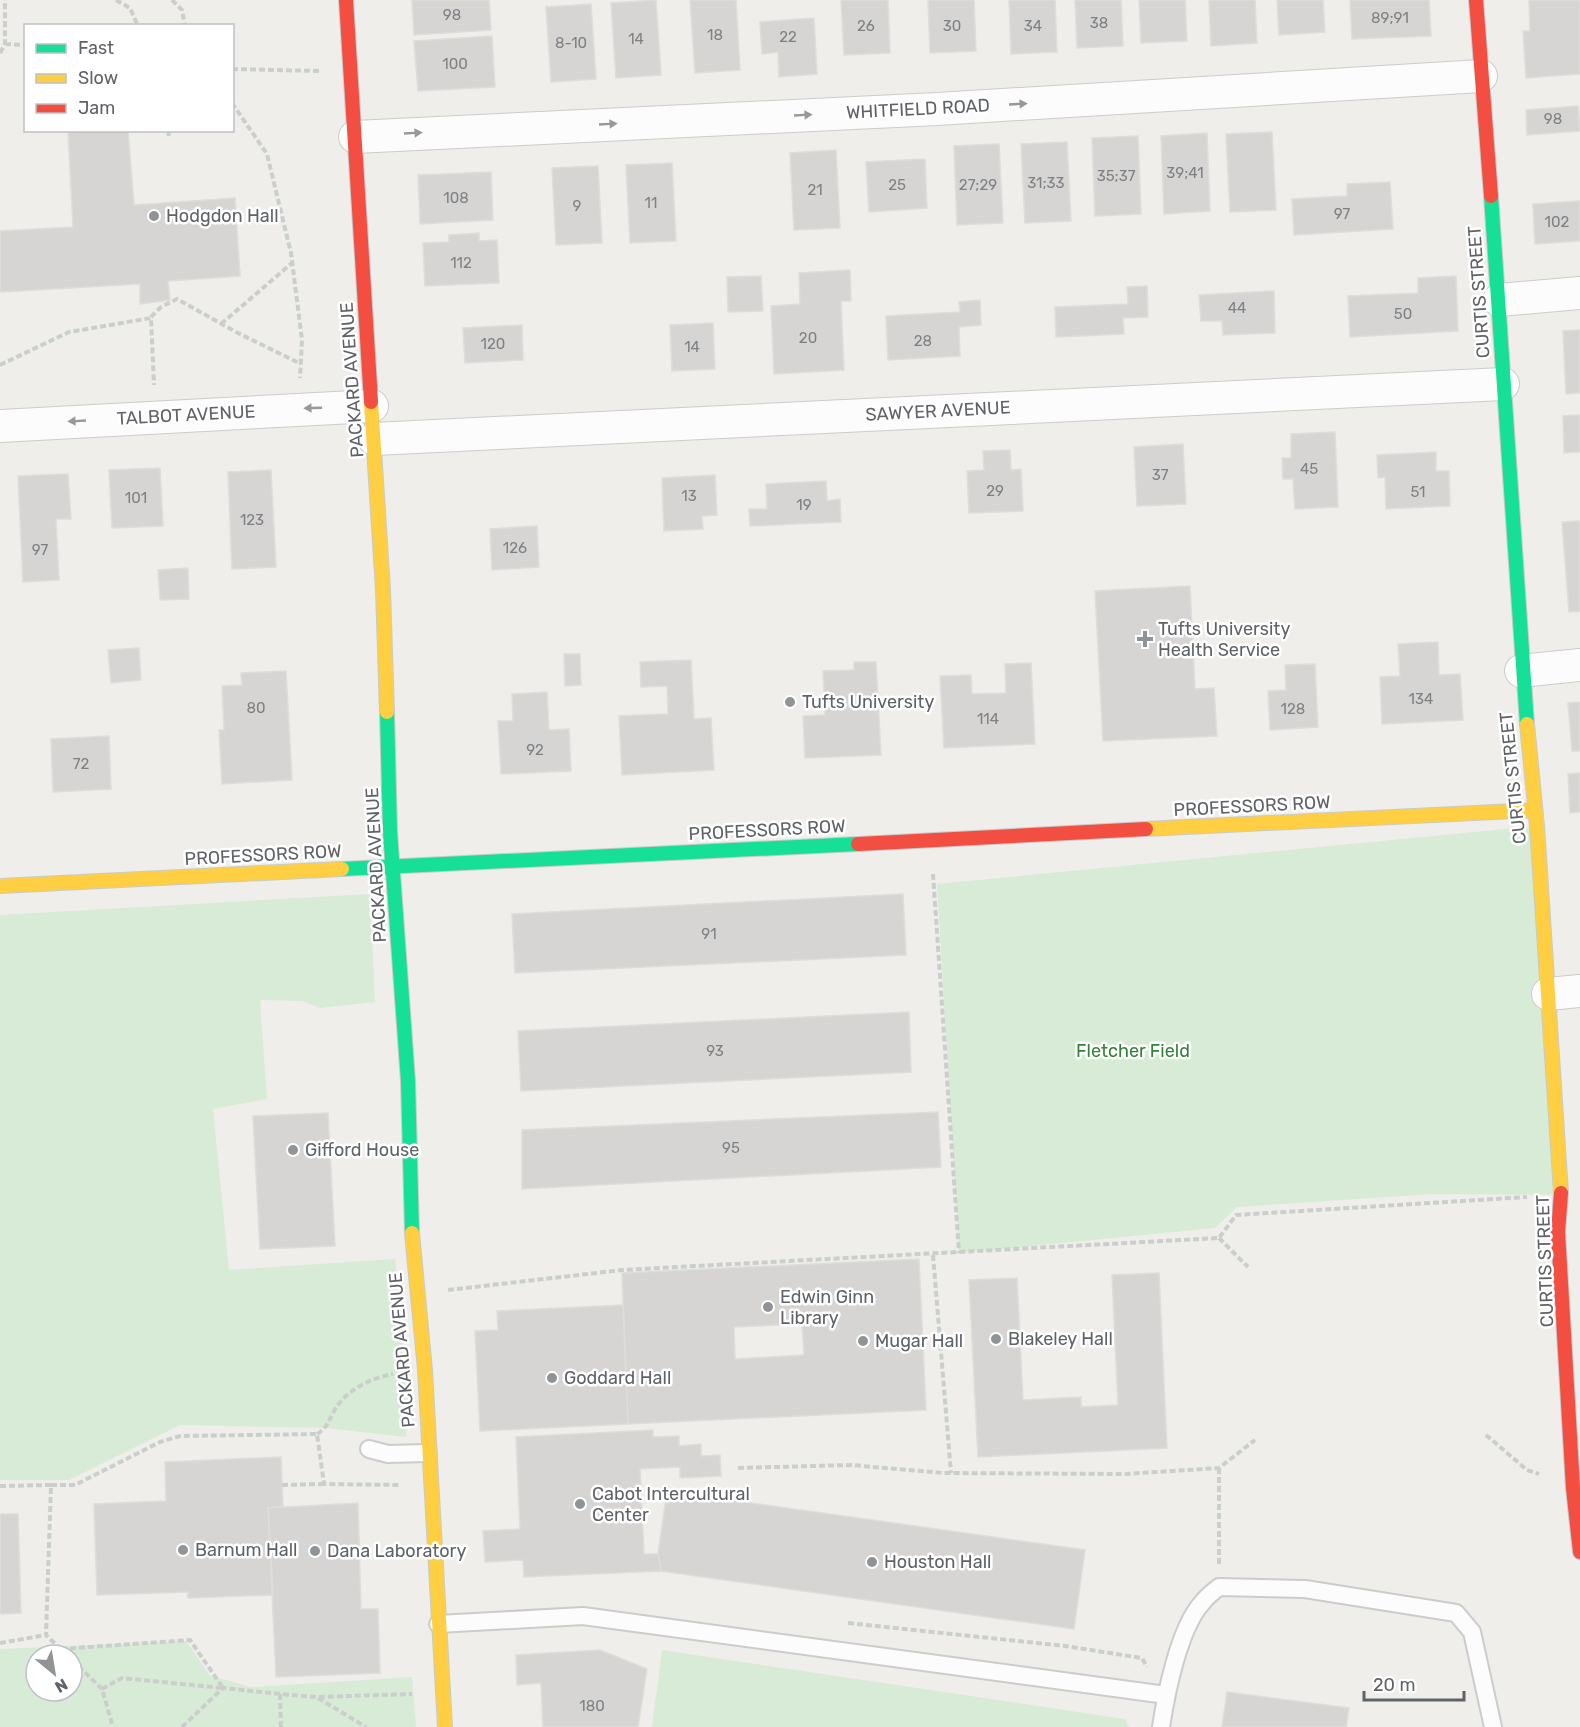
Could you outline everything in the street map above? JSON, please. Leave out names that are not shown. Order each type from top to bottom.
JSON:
[{"type":"street","name":"PACKARD AVENUE","points":[[346,0],[383,590],[392,867],[408,1081],[412,1251],[425,1370],[445,1727]]},
{"type":"street","name":"CURTIS STREET","points":[[1476,0],[1499,300],[1521,670],[1535,810],[1548,994],[1561,1195],[1558,1232],[1572,1296],[1573,1488],[1580,1552]]},
{"type":"street","name":"WHITFIELD ROAD","points":[[355,137],[938,109],[1481,76]]},
{"type":"street","points":[[1499,300],[1580,293]]},
{"type":"street","name":"SAWYER AVENUE","points":[[374,439],[1503,384]]},
{"type":"street","name":"TALBOT AVENUE","points":[[0,426],[299,408],[372,406]]},
{"type":"street","points":[[1521,670],[1580,665]]},
{"type":"street","name":"PROFESSORS ROW","points":[[0,886],[1535,810]]},
{"type":"street","points":[[1548,994],[1580,991]]},
{"type":"lane","points":[[369,1449],[388,1455],[428,1453]]},
{"type":"lane","points":[[1161,1727],[1166,1695],[1188,1627],[1201,1604],[1219,1587],[1305,1589],[1456,1612],[1472,1632],[1493,1727]]},
{"type":"lane","points":[[438,1624],[583,1616],[1166,1695]]},
{"type":"path","points":[[0,53],[5,44],[6,0]]},
{"type":"path","points":[[116,0],[130,8],[137,24]]},
{"type":"path","points":[[172,0],[182,10],[184,24]]},
{"type":"path","points":[[5,44],[24,45]]},
{"type":"path","points":[[234,69],[319,70],[350,67]]},
{"type":"path","points":[[234,106],[267,154],[292,263],[302,340],[299,408]]},
{"type":"path","points":[[168,132],[169,139]]},
{"type":"path","points":[[221,324],[292,263]]},
{"type":"path","points":[[0,365],[69,332],[150,318],[161,307],[177,299],[301,364]]},
{"type":"path","points":[[150,318],[156,417]]},
{"type":"path","points":[[933,867],[959,1253]]},
{"type":"path","points":[[1219,1238],[1236,1215],[1561,1195]]},
{"type":"path","points":[[445,1290],[622,1270],[1219,1238],[1248,1266]]},
{"type":"path","points":[[933,1255],[951,1473]]},
{"type":"path","points":[[0,1486],[75,1485],[160,1442],[180,1436],[318,1434],[326,1428],[334,1410],[350,1393],[382,1376],[402,1373]]},
{"type":"path","points":[[318,1434],[324,1484]]},
{"type":"path","points":[[1486,1435],[1527,1470],[1573,1488]]},
{"type":"path","points":[[738,1468],[851,1465],[951,1473],[1125,1474],[1219,1468],[1255,1440]]},
{"type":"path","points":[[1219,1468],[1219,1587]]},
{"type":"path","points":[[51,1485],[46,1635],[55,1643]]},
{"type":"path","points":[[282,1485],[402,1485]]},
{"type":"path","points":[[846,1623],[1054,1645],[1142,1658],[1150,1674]]},
{"type":"path","points":[[0,1643],[46,1635]]},
{"type":"path","points":[[84,1647],[190,1640],[223,1688]]},
{"type":"path","points":[[84,1672],[102,1689],[113,1727]]},
{"type":"path","points":[[102,1689],[122,1678],[316,1697],[415,1694]]},
{"type":"path","points":[[182,1727],[223,1688]]},
{"type":"path","points":[[280,1694],[281,1727]]},
{"type":"path","points":[[316,1697],[366,1727]]},
{"type":"green space","name":"Fletcher Field","points":[[1537,826],[1561,1195],[1433,1194],[1237,1207],[1215,1228],[959,1253],[937,884]]},
{"type":"green space","points":[[370,894],[375,1002],[320,1008],[302,1001],[260,1000],[267,1099],[213,1109],[229,1270],[395,1259],[408,1399],[406,1437],[326,1428],[180,1425],[69,1480],[0,1480],[0,915]]},
{"type":"green space","points":[[186,1641],[210,1676],[252,1687],[412,1677],[416,1727],[0,1727],[0,1649],[24,1648],[24,1703],[84,1703],[84,1645]]},
{"type":"green space","points":[[662,1650],[1125,1719],[1129,1727],[652,1727]]},
{"type":"building","points":[[412,0],[489,0],[491,30],[414,35]]},
{"type":"building","points":[[656,0],[661,75],[616,78],[611,3]]},
{"type":"building","points":[[690,0],[736,0],[740,70],[695,73]]},
{"type":"building","points":[[841,0],[888,0],[890,53],[844,55]]},
{"type":"building","points":[[928,0],[974,0],[976,51],[930,53]]},
{"type":"building","points":[[1009,0],[1055,0],[1057,52],[1011,54]]},
{"type":"building","points":[[1075,0],[1121,0],[1123,46],[1077,48]]},
{"type":"building","points":[[1139,0],[1185,0],[1187,41],[1141,43]]},
{"type":"building","points":[[1209,0],[1255,0],[1257,43],[1211,46]]},
{"type":"building","points":[[1277,0],[1323,0],[1325,32],[1279,35]]},
{"type":"building","points":[[1350,0],[1429,0],[1431,36],[1352,39]]},
{"type":"building","points":[[1529,0],[1580,0],[1580,74],[1526,78],[1523,31],[1530,31]]},
{"type":"building","points":[[591,4],[596,79],[551,82],[546,7]]},
{"type":"building","points":[[814,18],[817,74],[779,77],[778,52],[762,54],[760,22]]},
{"type":"building","points":[[492,36],[495,87],[418,91],[414,41]]},
{"type":"building","points":[[1578,106],[1580,131],[1527,135],[1526,110]]},
{"type":"building","name":"Hodgdon Hall","points":[[68,132],[128,132],[134,205],[235,198],[240,276],[168,281],[170,300],[140,304],[140,284],[0,292],[0,231],[73,227]]},
{"type":"building","points":[[1272,132],[1276,210],[1230,212],[1226,134]]},
{"type":"building","points":[[1207,133],[1210,211],[1164,214],[1161,136]]},
{"type":"building","points":[[1138,136],[1141,214],[1095,216],[1092,138]]},
{"type":"building","points":[[1067,142],[1071,221],[1025,223],[1021,144]]},
{"type":"building","points":[[999,144],[1003,223],[957,225],[954,146]]},
{"type":"building","points":[[836,150],[840,228],[794,230],[790,153]]},
{"type":"building","points":[[925,159],[927,208],[869,212],[866,162]]},
{"type":"building","points":[[672,163],[676,241],[630,243],[626,165]]},
{"type":"building","points":[[598,166],[602,243],[556,245],[552,168]]},
{"type":"building","points":[[491,172],[493,220],[420,224],[418,175]]},
{"type":"building","points":[[1390,182],[1393,229],[1294,235],[1292,199],[1347,196],[1347,184]]},
{"type":"building","points":[[1580,201],[1580,241],[1535,244],[1533,204]]},
{"type":"building","points":[[479,233],[479,241],[497,240],[499,283],[425,286],[423,243],[449,242],[449,235]]},
{"type":"building","points":[[850,270],[851,301],[841,301],[844,370],[774,374],[771,306],[800,304],[799,273]]},
{"type":"building","points":[[761,276],[763,311],[728,312],[727,277]]},
{"type":"building","points":[[1456,276],[1458,331],[1350,337],[1348,296],[1418,293],[1418,278]]},
{"type":"building","points":[[1147,286],[1148,317],[1123,318],[1124,334],[1056,337],[1055,307],[1128,304],[1127,287]]},
{"type":"building","points":[[1274,291],[1275,333],[1223,335],[1222,321],[1201,321],[1199,295]]},
{"type":"building","points":[[980,300],[981,325],[959,327],[960,356],[888,360],[886,316],[960,312],[959,302]]},
{"type":"building","points":[[713,323],[715,369],[672,371],[670,325]]},
{"type":"building","points":[[522,325],[523,360],[465,363],[463,328]]},
{"type":"building","points":[[1580,330],[1580,393],[1566,394],[1563,331]]},
{"type":"building","points":[[1580,415],[1580,452],[1564,453],[1563,416]]},
{"type":"building","points":[[1335,432],[1338,507],[1295,509],[1293,479],[1283,479],[1282,458],[1291,458],[1291,434]]},
{"type":"building","points":[[1183,444],[1186,504],[1137,506],[1134,447]]},
{"type":"building","points":[[1010,450],[1011,470],[1021,469],[1023,511],[969,513],[967,471],[984,470],[983,451]]},
{"type":"building","points":[[1436,452],[1436,471],[1449,471],[1450,506],[1386,509],[1385,477],[1378,478],[1377,455]]},
{"type":"building","points":[[160,468],[163,526],[112,528],[109,470]]},
{"type":"building","points":[[271,470],[276,567],[232,569],[228,472]]},
{"type":"building","points":[[68,474],[71,519],[56,519],[59,580],[23,582],[18,476]]},
{"type":"building","points":[[715,475],[717,515],[702,516],[703,529],[664,531],[662,478]]},
{"type":"building","points":[[826,481],[827,501],[840,499],[841,522],[750,526],[749,509],[767,509],[766,484]]},
{"type":"building","points":[[1580,521],[1580,611],[1569,612],[1562,522]]},
{"type":"building","points":[[537,526],[539,567],[492,570],[490,529]]},
{"type":"building","points":[[188,568],[189,599],[160,600],[158,570]]},
{"type":"building","name":"Tufts University Health Service","points":[[1190,586],[1195,689],[1214,688],[1217,736],[1103,741],[1095,591]]},
{"type":"building","points":[[1438,642],[1439,675],[1460,674],[1463,720],[1382,724],[1380,677],[1400,676],[1398,644]]},
{"type":"building","points":[[139,648],[141,680],[111,683],[108,650]]},
{"type":"building","points":[[564,654],[580,654],[581,685],[565,686]]},
{"type":"building","points":[[691,660],[694,719],[711,718],[714,770],[622,775],[619,716],[668,714],[667,686],[641,687],[640,662]]},
{"type":"building","points":[[854,662],[876,662],[881,755],[805,758],[803,716],[825,715],[823,671],[854,670]]},
{"type":"building","points":[[1031,663],[1035,744],[944,748],[940,676],[971,675],[972,694],[1006,693],[1005,664]]},
{"type":"building","points":[[1315,664],[1318,727],[1270,730],[1268,691],[1286,690],[1285,665]]},
{"type":"building","points":[[286,671],[292,780],[222,784],[219,730],[224,730],[222,686],[242,685],[241,673]]},
{"type":"building","points":[[547,692],[549,730],[569,729],[571,771],[501,774],[498,721],[513,721],[512,694]]},
{"type":"building","points":[[1580,702],[1580,751],[1572,751],[1568,703]]},
{"type":"building","points":[[109,736],[111,789],[53,792],[51,739]]},
{"type":"building","points":[[1580,773],[1580,812],[1570,813],[1568,774]]},
{"type":"building","points":[[903,894],[906,955],[515,973],[512,914]]},
{"type":"building","points":[[909,1012],[911,1072],[521,1091],[518,1031]]},
{"type":"building","points":[[938,1112],[941,1167],[522,1189],[522,1130]]},
{"type":"building","name":"Gifford House","points":[[328,1113],[335,1246],[260,1249],[253,1116]]},
{"type":"building","name":"Mugar Hall","points":[[919,1259],[926,1410],[628,1424],[622,1273]],"holes":[[[802,1324],[804,1355],[735,1359],[734,1327]]]},
{"type":"building","name":"Blakeley Hall","points":[[1159,1273],[1167,1448],[978,1457],[969,1280],[1017,1278],[1023,1400],[1081,1397],[1081,1407],[1118,1405],[1112,1275]]},
{"type":"building","name":"Goddard Hall","points":[[623,1305],[628,1424],[480,1431],[475,1331],[498,1330],[497,1311]]},
{"type":"building","name":"Cabot Intercultural Center","points":[[653,1430],[653,1437],[679,1436],[679,1446],[701,1444],[701,1456],[720,1455],[721,1476],[680,1478],[680,1467],[640,1469],[644,1554],[658,1554],[661,1571],[524,1577],[523,1560],[485,1562],[483,1531],[520,1529],[516,1437]]},
{"type":"building","name":"Barnum Hall","points":[[281,1457],[283,1506],[268,1508],[273,1595],[188,1598],[188,1592],[97,1595],[94,1504],[166,1501],[165,1462]]},
{"type":"building","name":"Houston Hall","points":[[667,1491],[1085,1550],[1074,1629],[661,1571],[658,1554]]},
{"type":"building","name":"Dana Laboratory","points":[[358,1503],[361,1609],[378,1609],[380,1673],[276,1677],[268,1508]]},
{"type":"building","points":[[0,1514],[18,1514],[21,1613],[0,1614]]},
{"type":"building","points":[[600,1650],[647,1669],[638,1727],[543,1727],[541,1683],[517,1685],[516,1655]]},
{"type":"building","points":[[1227,1692],[1349,1708],[1346,1727],[1222,1727]]},
{"type":"traffic: fast","points":[[1491,196],[1527,724]]},
{"type":"traffic: fast","points":[[387,712],[390,831],[408,1081],[412,1233]]},
{"type":"traffic: fast","points":[[342,869],[858,844]]},
{"type":"traffic: slow","points":[[371,402],[383,590],[387,712]]},
{"type":"traffic: slow","points":[[1527,724],[1537,826],[1561,1193]]},
{"type":"traffic: slow","points":[[1146,829],[1535,810]]},
{"type":"traffic: slow","points":[[0,886],[342,869]]},
{"type":"traffic: slow","points":[[412,1233],[425,1370],[445,1727]]},
{"type":"traffic: jam","points":[[346,0],[371,402]]},
{"type":"traffic: jam","points":[[1476,0],[1491,196]]},
{"type":"traffic: jam","points":[[858,844],[1146,829]]},
{"type":"traffic: jam","points":[[1561,1193],[1558,1232],[1573,1488],[1580,1552]]},
{"type":"place","name":"Hodgdon Hall","points":[[154,216]]},
{"type":"place","name":"Tufts University Health Service","points":[[1145,639]]},
{"type":"place","name":"Tufts University","points":[[790,702]]},
{"type":"place","name":"Gifford House","points":[[293,1150]]},
{"type":"place","name":"Edwin Ginn Library","points":[[768,1307]]},
{"type":"place","name":"Blakeley Hall","points":[[996,1339]]},
{"type":"place","name":"Mugar Hall","points":[[863,1341]]},
{"type":"place","name":"Goddard Hall","points":[[552,1378]]},
{"type":"place","name":"Cabot Intercultural Center","points":[[580,1504]]},
{"type":"place","name":"Barnum Hall","points":[[183,1550]]},
{"type":"place","name":"Dana Laboratory","points":[[315,1551]]},
{"type":"place","name":"Houston Hall","points":[[872,1562]]}]
